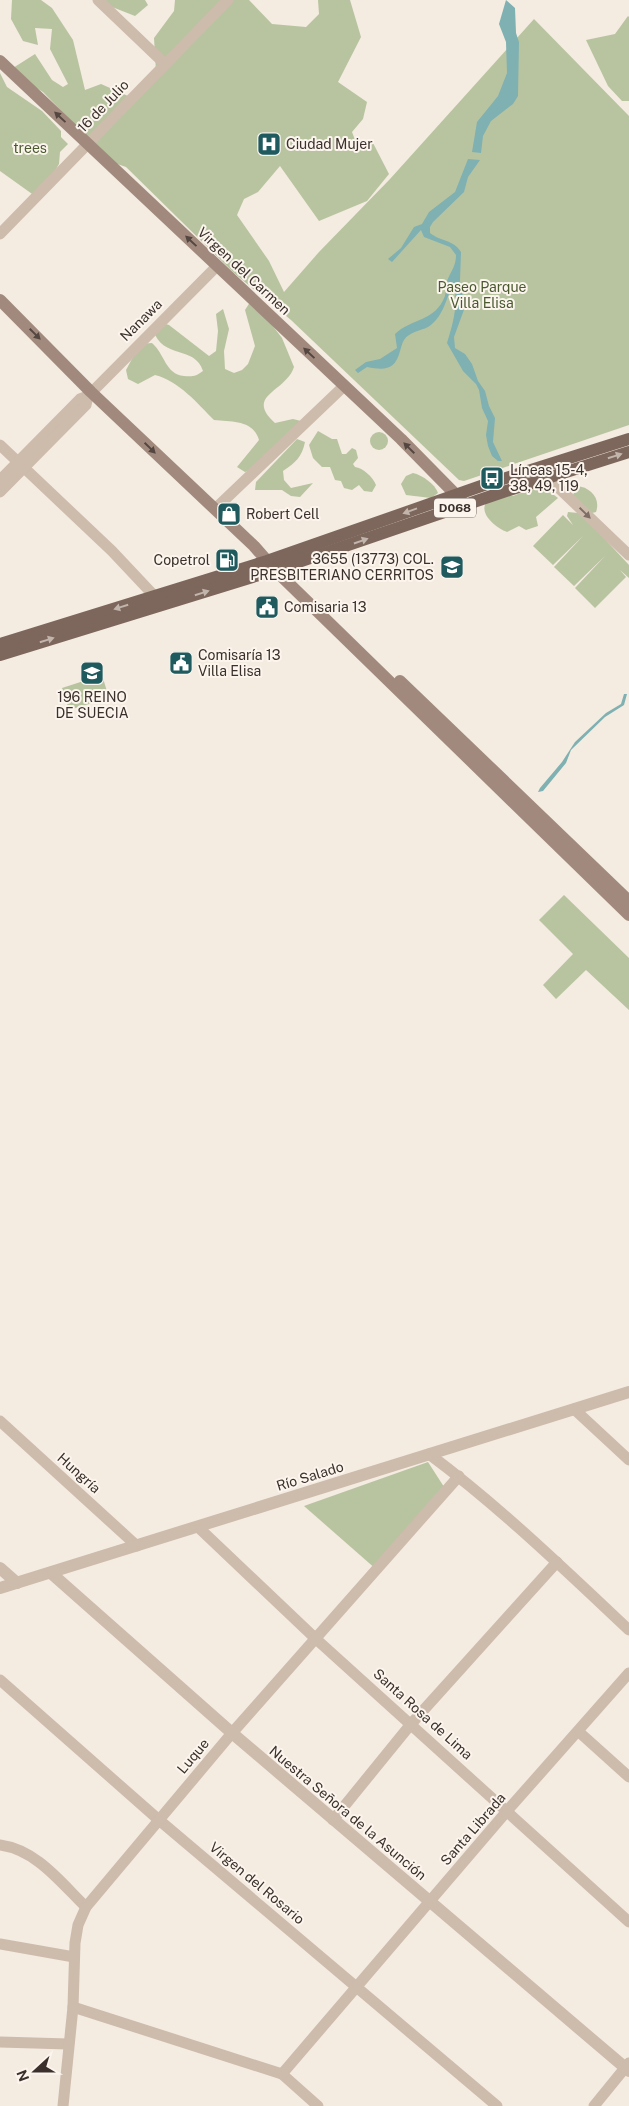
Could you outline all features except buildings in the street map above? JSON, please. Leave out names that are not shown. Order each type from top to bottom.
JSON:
[{"type":"main road","name":"Virgen del Carmen","points":[[0,61],[344,386],[465,504]]},
{"type":"main road","points":[[0,300],[89,394],[274,565],[628,908]]},
{"type":"main road","name":"D068","points":[[274,565],[456,494],[629,439]]},
{"type":"main road","name":"D068","points":[[0,655],[159,601],[629,452]]},
{"type":"main road","name":"D068","points":[[0,644],[159,601]]},
{"type":"street","points":[[98,0],[164,64]]},
{"type":"street","name":"16 de Julio","points":[[0,234],[228,0]]},
{"type":"street","name":"Nanawa","points":[[0,492],[22,466],[86,405],[89,394],[216,266]]},
{"type":"street","points":[[215,509],[344,386]]},
{"type":"street","points":[[0,444],[112,551],[159,601]]},
{"type":"street","name":"Nanawa","points":[[0,480],[22,466]]},
{"type":"street","points":[[537,468],[629,555]]},
{"type":"street","name":"Río Salado","points":[[0,1588],[629,1392]]},
{"type":"street","points":[[574,1409],[629,1460]]},
{"type":"street","name":"Hungría","points":[[0,1421],[137,1546]]},
{"type":"street","points":[[429,1454],[458,1476],[557,1562],[629,1630]]},
{"type":"street","name":"Luque","points":[[63,2106],[73,2007],[74,1957],[78,1926],[86,1907],[232,1733],[458,1476]]},
{"type":"street","name":"Santa Rosa de Lima","points":[[198,1527],[316,1639],[629,1922]]},
{"type":"street","points":[[333,1820],[411,1724],[557,1562]]},
{"type":"street","points":[[0,1568],[17,1583]]},
{"type":"street","name":"Nuestra Señora de la Asunción","points":[[51,1573],[333,1820],[628,2067]]},
{"type":"street","name":"Santa Librada","points":[[282,2074],[507,1811],[579,1732],[629,1673]]},
{"type":"street","name":"Virgen del Rosario","points":[[0,1680],[160,1820],[497,2106]]},
{"type":"street","points":[[579,1732],[629,1777]]},
{"type":"street","points":[[0,1845],[23,1852],[38,1861],[86,1907]]},
{"type":"street","points":[[0,1944],[74,1957]]},
{"type":"street","points":[[73,2007],[282,2074],[318,2106]]},
{"type":"street","points":[[0,2042],[68,2044]]},
{"type":"street","points":[[594,2106],[628,2067]]},
{"type":"green space","name":"Paseo Parque Villa Elisa","points":[[12,0],[41,0],[52,8],[73,40],[85,90],[101,84],[137,100],[156,71],[154,38],[174,11],[175,0],[249,0],[272,24],[306,27],[319,14],[318,0],[350,0],[361,37],[338,82],[367,102],[363,119],[352,132],[357,145],[373,143],[389,174],[367,201],[319,221],[280,166],[258,192],[244,199],[237,215],[269,261],[284,292],[319,252],[390,179],[534,19],[629,116],[629,425],[464,481],[459,480],[291,320],[234,273],[126,167],[94,156],[77,127],[43,92],[15,75],[13,68],[35,54],[52,80],[63,87],[68,84],[50,49],[52,29],[35,28],[38,45],[23,41],[11,19]]},
{"type":"green space","points":[[98,0],[145,0],[148,5],[135,16]]},
{"type":"green space","points":[[628,16],[629,101],[622,101],[608,86],[586,40],[615,34]]},
{"type":"green space","name":"trees","points":[[0,73],[7,87],[42,111],[61,131],[61,137],[68,144],[60,152],[59,164],[42,193],[35,196],[0,171]]},
{"type":"green space","points":[[252,299],[282,338],[294,367],[290,375],[265,400],[264,406],[267,414],[275,423],[293,419],[301,421],[264,465],[245,472],[237,467],[259,440],[252,429],[241,423],[214,420],[180,387],[164,378],[155,375],[138,384],[128,379],[126,370],[140,344],[152,343],[173,372],[187,376],[201,373],[203,371],[199,363],[193,358],[164,345],[153,330],[159,322],[169,325],[209,356],[216,351],[218,331],[216,314],[223,309],[229,329],[224,351],[225,369],[234,373],[242,370],[248,364],[255,346],[245,310]]},
{"type":"green space","points":[[318,431],[332,439],[337,439],[342,454],[346,454],[352,448],[356,450],[358,458],[353,464],[373,479],[376,485],[372,492],[364,491],[359,485],[352,490],[344,488],[341,481],[335,480],[330,467],[322,467],[313,458],[309,445]]},
{"type":"green space","points":[[375,432],[383,432],[388,437],[386,448],[375,450],[370,445],[370,437]]},
{"type":"green space","points":[[297,439],[305,442],[304,447],[297,459],[283,471],[284,480],[291,488],[313,483],[300,497],[291,496],[282,490],[255,490],[256,482]]},
{"type":"green space","points":[[413,473],[428,480],[438,493],[431,498],[406,495],[401,484],[406,476]]},
{"type":"green space","points":[[541,485],[558,498],[536,517],[538,526],[526,530],[519,526],[507,532],[494,524],[487,516],[485,506],[488,500],[497,494],[513,496]]},
{"type":"green space","points":[[577,486],[590,491],[596,498],[596,512],[588,514],[603,537],[629,565],[629,578],[620,570],[626,577],[595,608],[575,588],[605,556],[574,586],[554,567],[583,536],[553,565],[533,546],[563,515],[573,525],[567,516],[568,512],[578,513],[573,495]]},
{"type":"green space","points":[[102,675],[109,698],[69,710],[62,688]]},
{"type":"green space","points":[[564,895],[629,958],[629,1010],[586,970],[556,999],[543,985],[573,954],[539,920]]},
{"type":"green space","points":[[428,1462],[446,1490],[377,1570],[304,1506]]},
{"type":"water","points":[[506,0],[515,8],[516,33],[519,42],[518,96],[513,104],[491,121],[483,136],[481,153],[472,152],[477,122],[498,96],[507,73],[506,42],[499,24]]},
{"type":"water","points":[[468,159],[480,160],[468,177],[464,192],[433,222],[430,227],[430,233],[451,243],[461,252],[460,281],[465,307],[454,337],[455,348],[465,354],[472,364],[478,381],[485,391],[495,418],[493,442],[502,461],[498,461],[492,456],[488,446],[486,435],[488,421],[482,408],[479,390],[476,384],[463,371],[447,343],[455,306],[453,283],[444,307],[437,318],[428,327],[406,337],[398,358],[392,366],[384,369],[367,367],[358,373],[355,370],[366,362],[380,359],[397,348],[395,334],[429,315],[441,304],[445,296],[447,281],[456,259],[456,255],[450,247],[424,237],[421,230],[392,262],[388,259],[401,248],[414,227],[422,224],[429,212],[455,192]]},
{"type":"water","points":[[624,694],[627,694],[624,705],[605,717],[571,750],[566,763],[543,791],[538,792],[575,742],[606,713],[621,704]]},
{"type":"place","name":"Ciudad Mujer","points":[[269,144]]},
{"type":"place","name":"Líneas 15-4, 38, 49, 119","points":[[492,478]]},
{"type":"place","name":"Robert Cell","points":[[229,514]]},
{"type":"place","name":"Copetrol","points":[[227,560]]},
{"type":"place","name":"3655 (13773) COL. PRESBITERIANO CERRITOS","points":[[452,567]]},
{"type":"place","name":"Comisaria 13","points":[[267,607]]},
{"type":"place","name":"Comisaría 13 Villa Elisa","points":[[181,663]]},
{"type":"place","name":"196 REINO DE SUECIA","points":[[92,673]]}]
